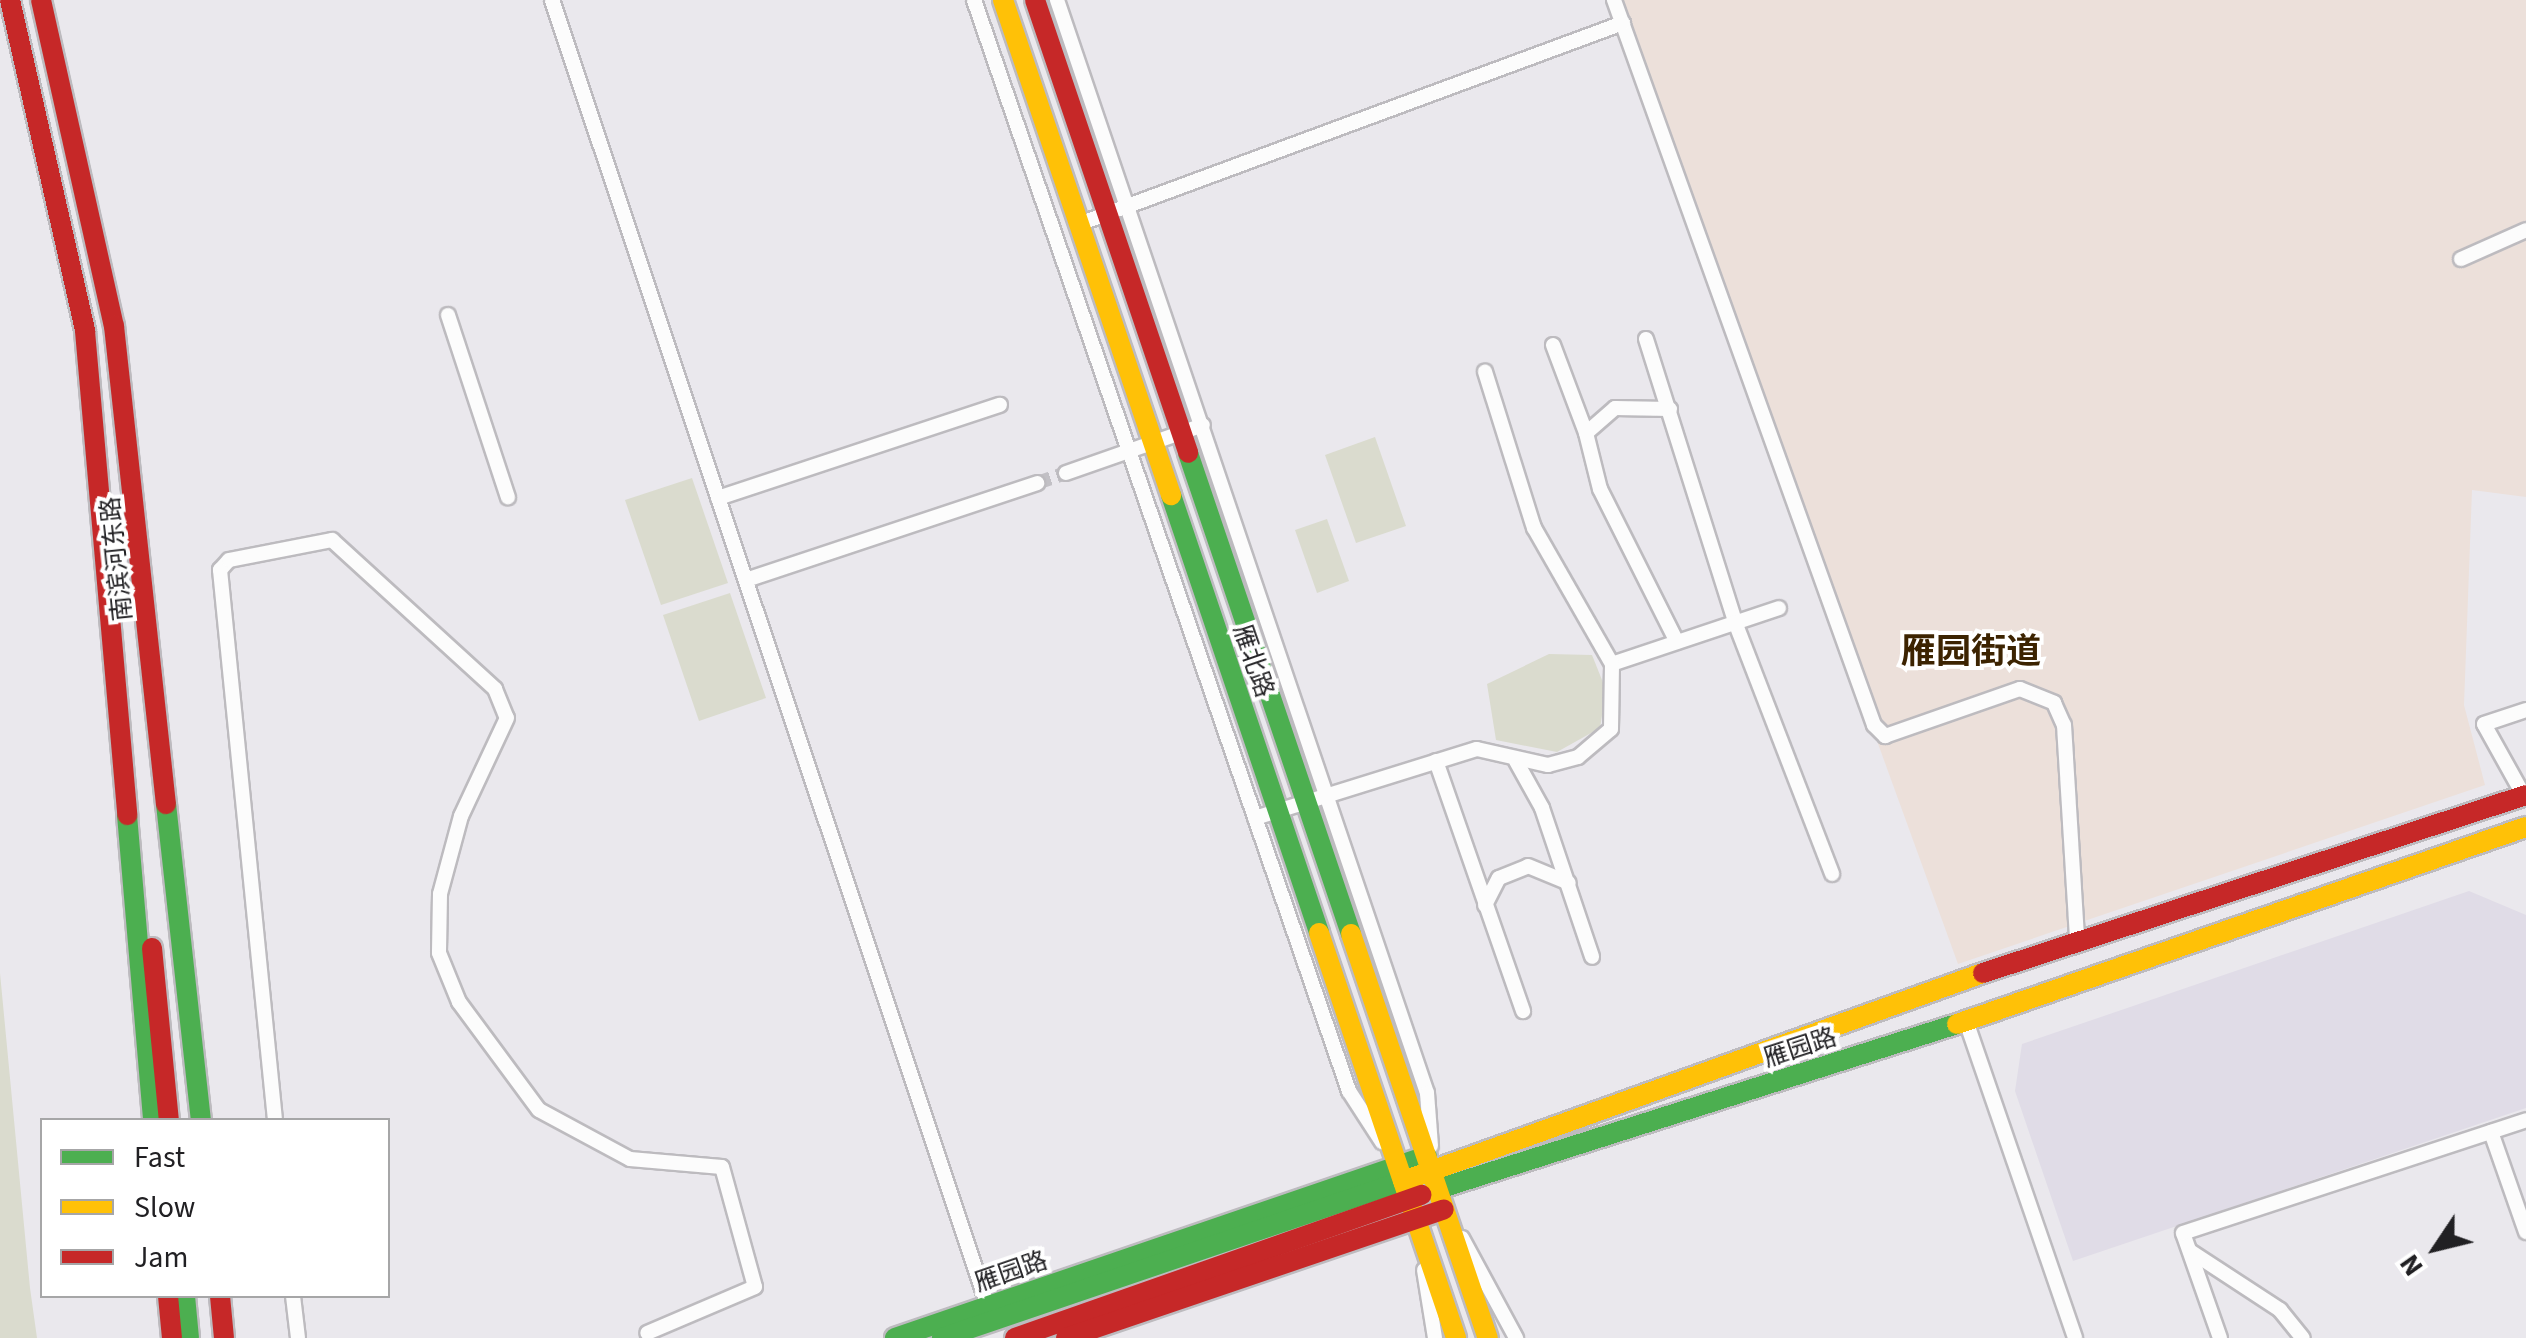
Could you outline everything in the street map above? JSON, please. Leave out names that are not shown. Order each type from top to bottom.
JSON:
[{"type":"main road","name":"南滨河东路","points":[[10,0],[75,268],[107,584],[153,1118]]},
{"type":"main road","name":"南滨河东路","points":[[41,0],[104,261],[144,581],[201,1118]]},
{"type":"main road","name":"雁北路","points":[[1002,0],[1078,224],[1143,448],[1277,810],[1456,1338]]},
{"type":"main road","name":"雁北路","points":[[1035,0],[1488,1338]]},
{"type":"main road","points":[[107,584],[144,581]]},
{"type":"main road","points":[[116,692],[132,752],[169,1118]]},
{"type":"main road","name":"雁园路","points":[[1015,1338],[2078,940],[2525,798]]},
{"type":"main road","name":"雁园路","points":[[942,1338],[1101,1284],[1966,1021],[2526,827]]},
{"type":"main road","name":"雁园路","points":[[895,1338],[988,1306],[1407,1192]]},
{"type":"main road","name":"雁园路","points":[[1066,1338],[1407,1192]]},
{"type":"main road","points":[[168,1298],[172,1338]]},
{"type":"main road","points":[[185,1298],[189,1338]]},
{"type":"main road","points":[[220,1298],[224,1338]]},
{"type":"street","points":[[552,0],[988,1306]]},
{"type":"street","points":[[974,0],[1143,448],[1255,818],[1349,1091],[1407,1192],[1436,1338]]},
{"type":"street","points":[[1057,0],[1426,1093],[1436,1182],[1516,1338]]},
{"type":"street","points":[[1614,0],[1874,724],[1885,736],[2020,690],[2054,702],[2064,725],[2078,940]]},
{"type":"street","points":[[1078,224],[1623,23]]},
{"type":"street","points":[[2461,259],[2526,230]]},
{"type":"street","points":[[448,315],[508,497]]},
{"type":"street","points":[[1646,339],[1736,622],[1832,874]]},
{"type":"street","points":[[1554,345],[1586,433],[1600,489],[1676,642]]},
{"type":"street","points":[[1255,818],[1488,748],[1516,762],[1548,764],[1603,742],[1618,698],[1612,664],[1534,528],[1485,372]]},
{"type":"street","points":[[718,498],[1000,405]]},
{"type":"street","points":[[1586,433],[1614,408],[1670,409]]},
{"type":"street","points":[[1066,473],[1202,425]]},
{"type":"street","points":[[746,580],[1037,483]]},
{"type":"street","points":[[275,1118],[220,570],[229,560],[332,540],[495,689],[507,718],[461,816],[440,894],[440,953],[459,1002],[539,1110],[630,1159],[722,1168],[754,1287],[648,1335],[632,1338]]},
{"type":"street","points":[[1612,664],[1778,608]]},
{"type":"street","points":[[2525,798],[2484,724],[2526,710]]},
{"type":"street","points":[[1436,762],[1523,1012]]},
{"type":"street","points":[[1516,762],[1570,884],[1592,957]]},
{"type":"street","points":[[1485,905],[1500,878],[1528,866],[1570,884]]},
{"type":"street","points":[[1966,1021],[2074,1338]]},
{"type":"street","points":[[2220,1338],[2183,1233],[2526,1120]]},
{"type":"street","points":[[2491,1132],[2526,1232]]},
{"type":"street","points":[[2190,1251],[2280,1310],[2303,1338]]},
{"type":"street","points":[[294,1298],[298,1338]]},
{"type":"shaded area","points":[[1608,0],[2526,0],[2526,497],[2472,490],[2464,705],[2485,785],[1958,964]]},
{"type":"shaded area","points":[[1375,437],[1406,526],[1356,543],[1325,455]]},
{"type":"shaded area","points":[[692,478],[728,583],[661,605],[625,500]]},
{"type":"shaded area","points":[[1327,519],[1349,581],[1317,593],[1295,530]]},
{"type":"shaded area","points":[[730,593],[766,698],[699,721],[663,615]]},
{"type":"shaded area","points":[[1549,654],[1592,655],[1606,690],[1600,728],[1557,752],[1496,740],[1487,684]]},
{"type":"shaded area","points":[[2469,891],[2526,915],[2526,1108],[2073,1261],[2015,1091],[2022,1044]]},
{"type":"shaded area","points":[[0,973],[30,1288],[37,1338],[0,1338]]},
{"type":"tunnel","points":[[1037,483],[1066,473]]},
{"type":"traffic: fast","points":[[1188,453],[1351,934]]},
{"type":"traffic: fast","points":[[1171,495],[1319,933]]},
{"type":"traffic: fast","points":[[166,804],[201,1118]]},
{"type":"traffic: fast","points":[[127,815],[153,1118]]},
{"type":"traffic: fast","points":[[1438,1189],[1957,1024]]},
{"type":"traffic: fast","points":[[895,1338],[1427,1156]]},
{"type":"traffic: fast","points":[[942,1338],[1403,1181]]},
{"type":"traffic: fast","points":[[185,1298],[189,1338]]},
{"type":"traffic: slow","points":[[1003,0],[1171,495]]},
{"type":"traffic: slow","points":[[1957,1024],[2526,827]]},
{"type":"traffic: slow","points":[[1319,933],[1456,1338]]},
{"type":"traffic: slow","points":[[1351,934],[1488,1338]]},
{"type":"traffic: slow","points":[[1403,1181],[1983,973]]},
{"type":"traffic: jam","points":[[10,0],[85,331],[127,815]]},
{"type":"traffic: jam","points":[[41,0],[114,326],[166,804]]},
{"type":"traffic: jam","points":[[1035,0],[1188,453]]},
{"type":"traffic: jam","points":[[1983,973],[2526,795]]},
{"type":"traffic: jam","points":[[152,948],[169,1118]]},
{"type":"traffic: jam","points":[[1015,1338],[1422,1195]]},
{"type":"traffic: jam","points":[[1066,1338],[1444,1209]]},
{"type":"traffic: jam","points":[[168,1298],[172,1338]]},
{"type":"traffic: jam","points":[[220,1298],[224,1338]]},
{"type":"district","name":"雁园街道","points":[[1971,652]]}]
